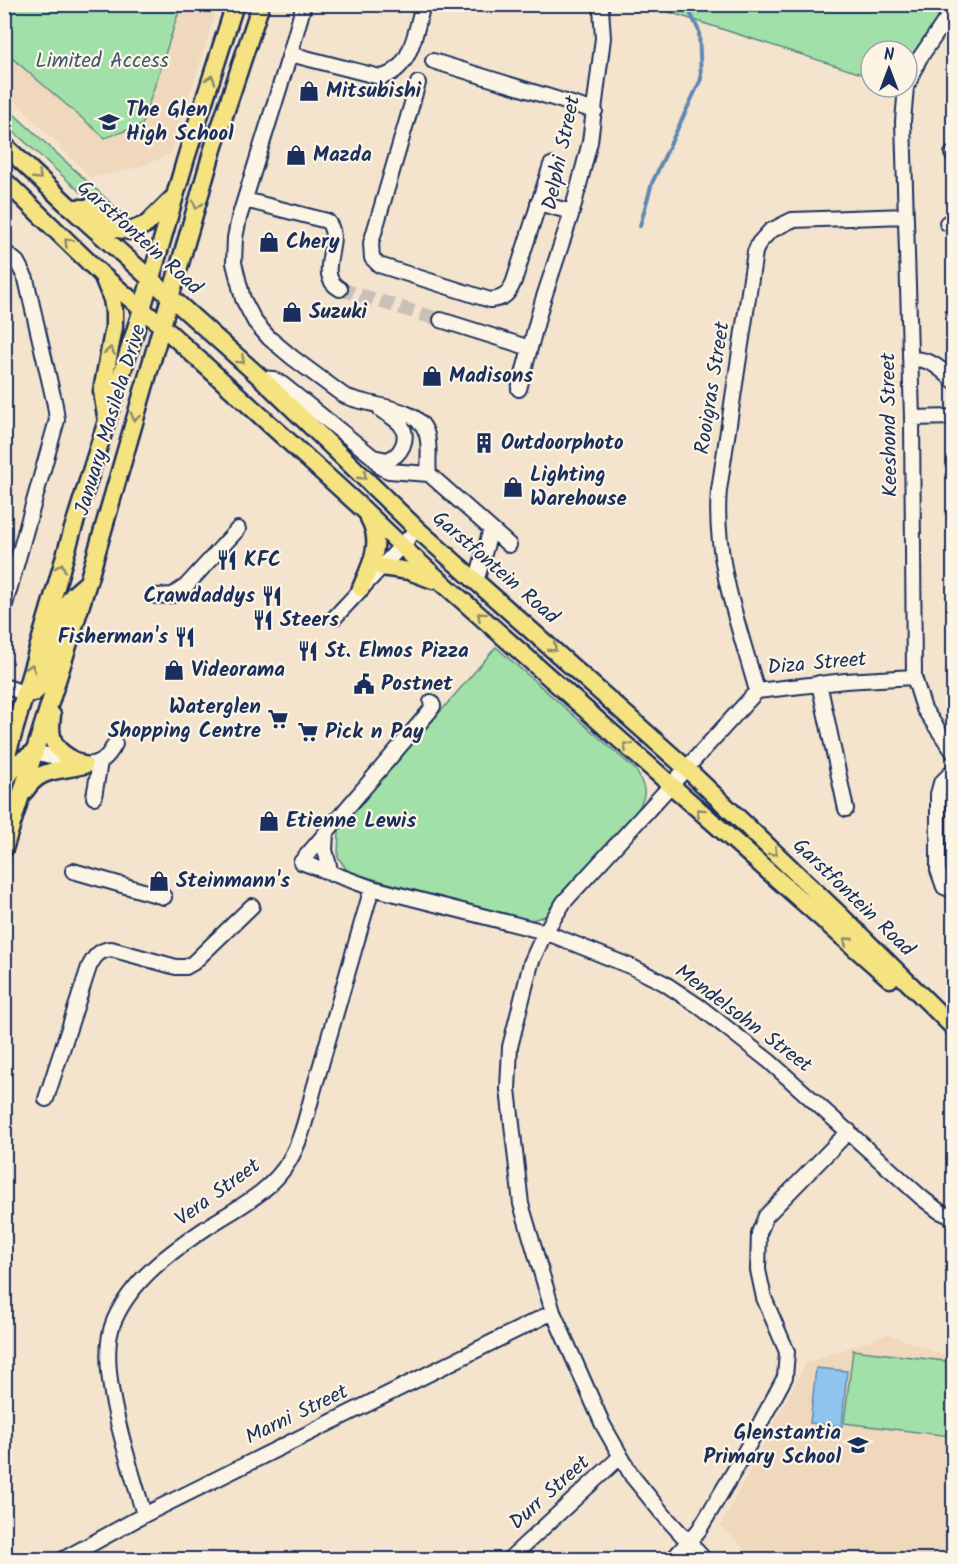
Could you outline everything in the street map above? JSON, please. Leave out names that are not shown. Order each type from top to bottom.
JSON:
[{"type":"main road","name":"January Masilela Drive","points":[[4,765],[175,195],[235,4]]},
{"type":"main road","name":"January Masilela Drive","points":[[4,849],[88,582],[213,149],[261,4]]},
{"type":"main road","name":"Garstfontein Road","points":[[4,145],[261,378],[417,529],[686,768],[954,1028]]},
{"type":"main road","name":"Garstfontein Road","points":[[4,180],[102,275],[162,326],[401,546],[954,1035]]},
{"type":"main road","points":[[71,208],[89,208],[112,228],[130,231],[147,224],[175,195]]},
{"type":"main road","points":[[102,275],[112,299],[114,312],[114,327],[102,391],[107,420]]},
{"type":"main road","points":[[361,588],[374,555],[376,538],[374,527],[364,510]]},
{"type":"main road","points":[[382,567],[409,571],[448,587]]},
{"type":"main road","points":[[24,693],[34,693],[38,689],[66,605],[73,595],[88,582]]},
{"type":"main road","points":[[58,675],[51,737],[58,751],[88,764]]},
{"type":"main road","points":[[4,783],[17,763],[35,752]]},
{"type":"main road","points":[[20,799],[31,782],[41,774],[88,764]]},
{"type":"street","points":[[304,4],[235,238],[234,263],[237,277],[249,312],[269,338],[317,377],[353,401],[405,412],[421,422],[427,438],[429,474]]},
{"type":"street","points":[[290,54],[380,77],[387,76],[396,71],[407,55],[423,4]]},
{"type":"street","name":"Delphi Street","points":[[519,389],[542,303],[572,212],[590,142],[603,38],[600,6]]},
{"type":"street","name":"Keeshond Street","points":[[919,59],[954,8]]},
{"type":"street","points":[[433,61],[595,111]]},
{"type":"street","points":[[418,83],[371,243],[372,258],[379,265],[490,300],[501,299],[512,287],[551,165]]},
{"type":"street","name":"Keeshond Street","points":[[905,99],[903,108],[912,418],[914,677],[924,709],[954,753]]},
{"type":"street","points":[[246,200],[327,221],[332,226],[334,236],[329,258],[329,275],[332,284],[340,289]]},
{"type":"street","points":[[538,202],[572,212]]},
{"type":"street","name":"Rooigras Street","points":[[757,691],[720,547],[717,521],[719,490],[755,252],[764,236],[785,222],[801,219],[906,216]]},
{"type":"street","points":[[4,251],[17,262],[26,279],[57,420],[4,608]]},
{"type":"street","points":[[441,320],[530,348]]},
{"type":"street","points":[[910,359],[923,359],[931,362],[954,381]]},
{"type":"street","points":[[261,378],[273,379],[282,384],[373,457],[382,468],[389,471],[429,474],[509,545]]},
{"type":"street","points":[[373,457],[383,460],[392,459],[400,452],[405,440],[398,422],[375,406]]},
{"type":"street","points":[[912,418],[954,417]]},
{"type":"street","points":[[156,596],[173,595],[186,586],[238,529]]},
{"type":"street","points":[[335,617],[417,529]]},
{"type":"street","points":[[476,582],[491,529]]},
{"type":"street","name":"Diza Street","points":[[705,1560],[651,1500],[620,1457],[599,1416],[553,1312],[521,1204],[508,1089],[510,1047],[516,1016],[531,963],[545,932],[564,902],[757,691],[819,683],[914,677]]},
{"type":"street","points":[[819,683],[846,809]]},
{"type":"street","points":[[4,686],[24,693]]},
{"type":"street","points":[[331,874],[326,856],[326,832],[431,710],[433,705],[431,702]]},
{"type":"street","points":[[35,752],[88,764],[107,758],[115,744]]},
{"type":"street","points":[[88,764],[94,797]]},
{"type":"street","points":[[954,770],[941,783],[938,794],[938,870],[944,887],[954,891]]},
{"type":"street","name":"Mendelsohn Street","points":[[326,832],[300,862],[372,888],[545,932],[632,967],[675,990],[769,1061],[922,1198],[939,1211],[954,1218]]},
{"type":"street","points":[[73,871],[164,897]]},
{"type":"street","name":"Vera Street","points":[[144,1515],[110,1383],[108,1354],[113,1322],[134,1288],[159,1262],[263,1190],[290,1161],[302,1128],[372,888]]},
{"type":"street","points":[[46,1099],[89,967],[97,954],[111,949],[176,967],[186,967],[194,963],[252,906]]},
{"type":"street","points":[[672,1560],[699,1530],[781,1388],[786,1372],[786,1347],[766,1305],[760,1283],[758,1252],[762,1223],[766,1216],[849,1131]]},
{"type":"street","name":"Marni Street","points":[[62,1560],[144,1515],[553,1312]]},
{"type":"street","name":"Durr Street","points":[[508,1560],[620,1457]]},
{"type":"shaded area","name":"The Glen High School","points":[[4,5],[218,5],[171,154],[139,167],[91,178],[5,91]]},
{"type":"shaded area","name":"Glenstantia Primary School","points":[[888,1334],[953,1359],[953,1559],[755,1559],[721,1526],[806,1363]]},
{"type":"green space","points":[[953,4],[954,17],[919,73],[919,39],[859,39],[859,73],[647,5]]},
{"type":"green space","name":"Limited Access","points":[[4,5],[181,5],[142,125],[105,138],[5,52]]},
{"type":"green space","points":[[4,105],[126,217],[130,226],[118,226],[5,126]]},
{"type":"green space","points":[[496,647],[636,770],[644,792],[636,813],[564,890],[549,915],[528,921],[348,872],[338,857],[339,829]]},
{"type":"green space","points":[[853,1350],[953,1362],[954,1408],[950,1436],[844,1423]]},
{"type":"water","points":[[816,1368],[847,1371],[842,1426],[810,1423]]},
{"type":"waterway","points":[[640,226],[652,183],[701,79],[699,31],[686,4]]},
{"type":"tunnel","points":[[340,289],[441,320]]},
{"type":"place","name":"Mitsubishi","points":[[309,91]]},
{"type":"place","name":"The Glen High School","points":[[109,122]]},
{"type":"place","name":"Mazda","points":[[296,155]]},
{"type":"place","name":"Chery","points":[[269,242]]},
{"type":"place","name":"Suzuki","points":[[292,312]]},
{"type":"place","name":"Madisons","points":[[432,376]]},
{"type":"place","name":"Outdoorphoto","points":[[484,443]]},
{"type":"place","name":"Lighting Warehouse","points":[[513,487]]},
{"type":"place","name":"KFC","points":[[227,560]]},
{"type":"place","name":"Crawdaddys","points":[[272,596]]},
{"type":"place","name":"Steers","points":[[263,620]]},
{"type":"place","name":"Fisherman's","points":[[185,637]]},
{"type":"place","name":"St. Elmos Pizza","points":[[308,651]]},
{"type":"place","name":"Videorama","points":[[174,670]]},
{"type":"place","name":"Postnet","points":[[364,684]]},
{"type":"place","name":"Waterglen Shopping Centre","points":[[278,719]]},
{"type":"place","name":"Pick n Pay","points":[[308,732]]},
{"type":"place","name":"Etienne Lewis","points":[[269,821]]},
{"type":"place","name":"Steinmann's","points":[[159,881]]},
{"type":"place","name":"Glenstantia Primary School","points":[[858,1445]]}]
